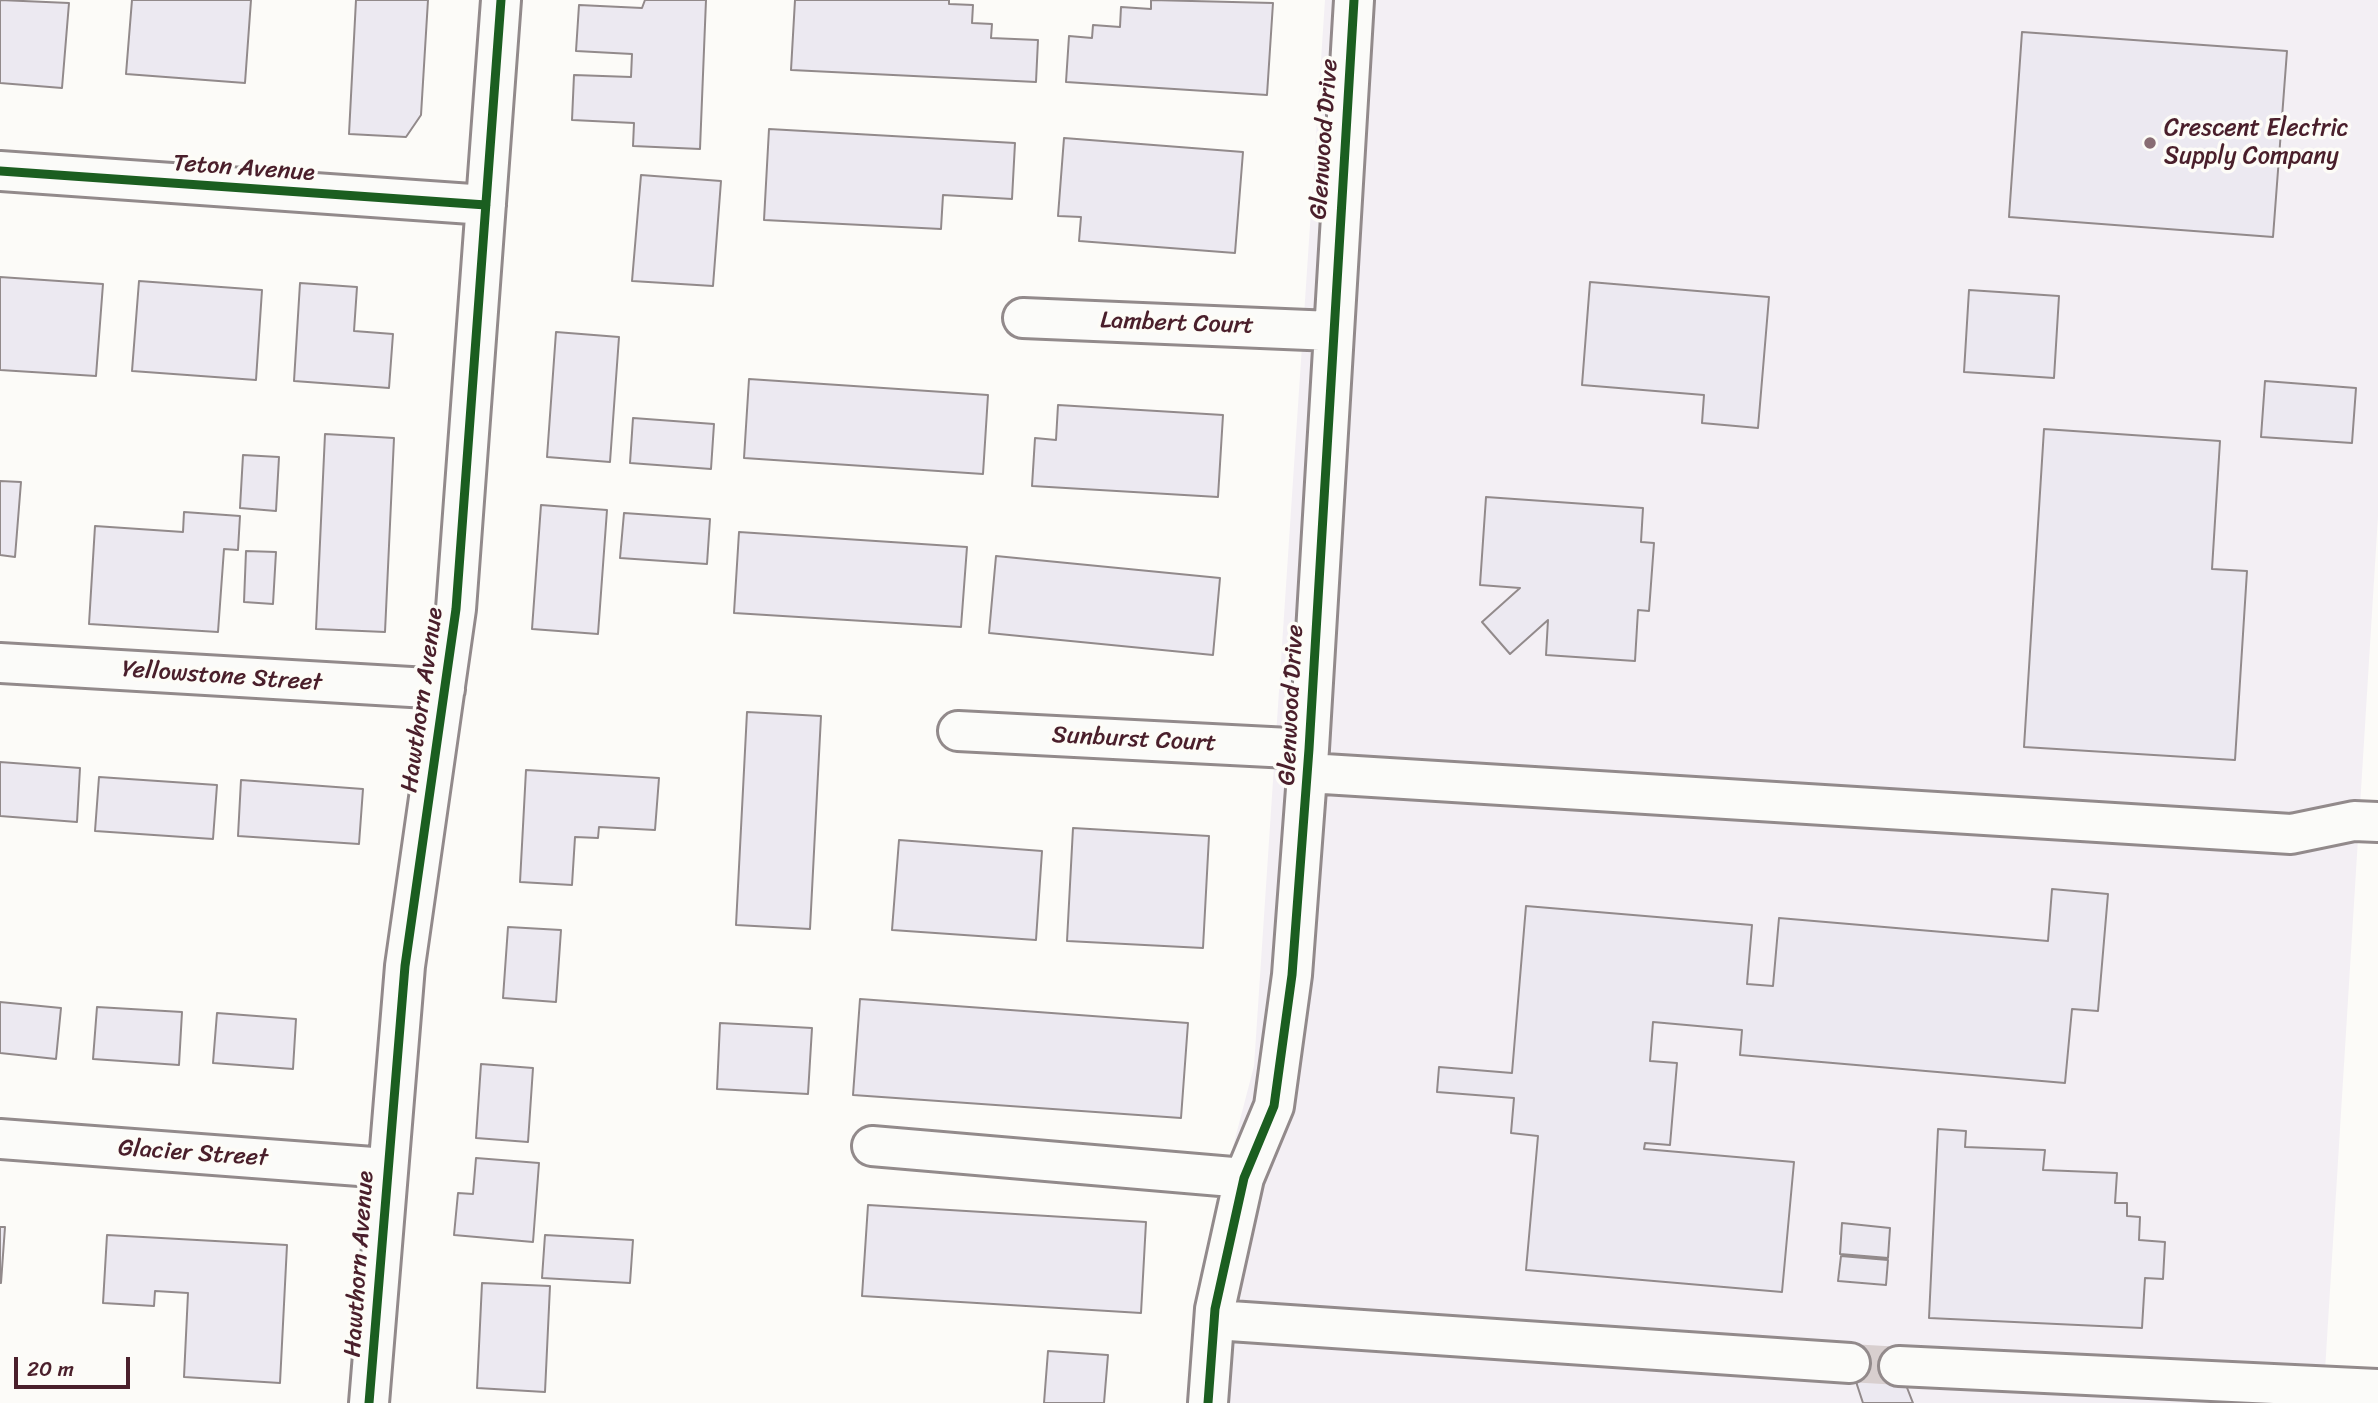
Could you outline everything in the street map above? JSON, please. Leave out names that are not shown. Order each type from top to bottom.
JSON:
[{"type":"street","name":"Hawthorn Avenue","points":[[369,1403],[386,1168],[405,966],[456,609],[501,0]]},
{"type":"street","name":"Glenwood Drive","points":[[1208,1403],[1214,1320],[1244,1178],[1275,1106],[1292,975],[1308,761],[1354,0]]},
{"type":"street","name":"Teton Avenue","points":[[0,171],[486,205]]},
{"type":"street","name":"Lambert Court","points":[[1023,318],[1332,331]]},
{"type":"street","name":"Yellowstone Street","points":[[0,663],[445,689]]},
{"type":"street","name":"Sunburst Court","points":[[958,731],[1308,761],[2291,834],[2354,821],[2378,822]]},
{"type":"street","name":"Glacier Street","points":[[0,1139],[386,1168]]},
{"type":"street","points":[[872,1146],[1244,1178]]},
{"type":"street","points":[[1214,1320],[1850,1363]]},
{"type":"street","points":[[1899,1366],[2378,1389]]},
{"type":"shaded area","points":[[1325,0],[2378,0],[2378,516],[2323,1403],[1190,1403],[1200,1273],[1254,1066]]},
{"type":"building","points":[[0,0],[69,3],[62,88],[0,83]]},
{"type":"building","points":[[132,0],[251,0],[245,83],[126,74]]},
{"type":"building","points":[[356,0],[428,0],[421,115],[406,137],[349,134]]},
{"type":"building","points":[[645,0],[706,0],[700,149],[633,146],[634,123],[572,120],[574,75],[631,77],[632,54],[576,51],[579,5],[642,8]]},
{"type":"building","points":[[795,0],[949,0],[949,4],[973,5],[972,23],[992,24],[991,38],[1038,40],[1036,82],[791,70]]},
{"type":"building","points":[[1151,0],[1273,3],[1267,95],[1066,82],[1069,36],[1092,38],[1093,25],[1120,27],[1121,7],[1151,9]]},
{"type":"building","points":[[2022,32],[2287,51],[2273,237],[2009,217]]},
{"type":"building","points":[[769,129],[1015,143],[1012,199],[943,195],[941,229],[764,220]]},
{"type":"building","points":[[1064,138],[1243,152],[1235,253],[1079,241],[1081,217],[1058,216]]},
{"type":"building","points":[[641,175],[721,181],[713,286],[632,281]]},
{"type":"building","points":[[0,277],[103,284],[96,376],[0,370]]},
{"type":"building","points":[[139,281],[262,290],[256,380],[132,371]]},
{"type":"building","points":[[1590,282],[1769,297],[1758,428],[1702,423],[1704,395],[1582,385]]},
{"type":"building","points":[[300,283],[357,287],[354,331],[393,334],[389,388],[294,381]]},
{"type":"building","points":[[1969,290],[2059,296],[2054,378],[1964,372]]},
{"type":"building","points":[[556,332],[619,337],[610,462],[547,457]]},
{"type":"building","points":[[749,379],[988,395],[983,474],[744,458]]},
{"type":"building","points":[[2265,381],[2356,388],[2352,443],[2261,437]]},
{"type":"building","points":[[1058,405],[1223,415],[1218,497],[1032,486],[1035,438],[1056,440]]},
{"type":"building","points":[[633,418],[714,424],[711,469],[630,463]]},
{"type":"building","points":[[2044,429],[2220,441],[2212,569],[2247,571],[2235,760],[2024,747]]},
{"type":"building","points":[[325,434],[394,438],[385,632],[316,629]]},
{"type":"building","points":[[243,455],[279,457],[276,511],[240,508]]},
{"type":"building","points":[[0,481],[21,482],[15,557],[0,555]]},
{"type":"building","points":[[1486,497],[1643,508],[1641,542],[1654,543],[1649,611],[1638,610],[1635,661],[1546,655],[1548,620],[1510,654],[1482,622],[1520,588],[1480,585]]},
{"type":"building","points":[[541,505],[607,510],[598,634],[532,629]]},
{"type":"building","points":[[184,512],[240,516],[238,550],[224,549],[218,632],[89,624],[95,526],[183,532]]},
{"type":"building","points":[[624,513],[710,519],[707,564],[620,558]]},
{"type":"building","points":[[739,532],[967,547],[961,627],[734,613]]},
{"type":"building","points":[[246,551],[276,552],[273,604],[244,602]]},
{"type":"building","points":[[996,556],[1220,578],[1213,655],[989,633]]},
{"type":"building","points":[[747,712],[821,716],[810,929],[736,925]]},
{"type":"building","points":[[0,762],[80,768],[77,822],[0,816]]},
{"type":"building","points":[[526,770],[659,778],[655,830],[599,827],[598,838],[575,837],[572,885],[520,882]]},
{"type":"building","points":[[99,777],[217,785],[213,839],[95,831]]},
{"type":"building","points":[[241,780],[363,789],[359,844],[238,836]]},
{"type":"building","points":[[1073,828],[1209,836],[1203,948],[1067,941]]},
{"type":"building","points":[[899,840],[1042,851],[1036,940],[892,930]]},
{"type":"building","points":[[2052,889],[2108,894],[2098,1011],[2072,1009],[2065,1083],[1740,1055],[1742,1030],[1653,1022],[1650,1061],[1677,1063],[1670,1145],[1645,1143],[1644,1149],[1794,1162],[1782,1292],[1526,1270],[1538,1136],[1511,1133],[1514,1098],[1437,1092],[1439,1067],[1512,1073],[1526,906],[1752,925],[1747,984],[1773,986],[1779,918],[2048,941]]},
{"type":"building","points":[[508,927],[561,930],[556,1002],[503,998]]},
{"type":"building","points":[[860,999],[1188,1023],[1181,1118],[853,1095]]},
{"type":"building","points":[[0,1002],[61,1008],[56,1059],[0,1053]]},
{"type":"building","points":[[97,1007],[182,1012],[179,1065],[93,1059]]},
{"type":"building","points":[[217,1013],[296,1019],[293,1069],[213,1063]]},
{"type":"building","points":[[720,1023],[812,1028],[808,1094],[717,1089]]},
{"type":"building","points":[[481,1064],[533,1068],[528,1142],[476,1138]]},
{"type":"building","points":[[1938,1129],[1966,1131],[1965,1147],[2045,1150],[2043,1170],[2117,1173],[2115,1203],[2127,1203],[2127,1216],[2140,1217],[2139,1240],[2165,1242],[2163,1279],[2145,1278],[2142,1328],[1929,1318]]},
{"type":"building","points":[[476,1158],[539,1163],[533,1242],[454,1235],[458,1193],[473,1194]]},
{"type":"building","points":[[868,1205],[1146,1222],[1141,1313],[862,1296]]},
{"type":"building","points":[[1842,1223],[1890,1228],[1888,1258],[1840,1254]]},
{"type":"building","points":[[0,1227],[5,1227],[1,1283],[0,1283]]},
{"type":"building","points":[[107,1235],[287,1245],[280,1383],[184,1377],[188,1293],[155,1291],[154,1306],[103,1303]]},
{"type":"building","points":[[545,1235],[633,1240],[630,1283],[542,1278]]},
{"type":"building","points":[[1841,1256],[1888,1260],[1886,1285],[1838,1281]]},
{"type":"building","points":[[482,1283],[550,1286],[545,1392],[477,1388]]},
{"type":"building","points":[[1844,1345],[1892,1349],[1913,1403],[1863,1403]]},
{"type":"building","points":[[1048,1351],[1108,1355],[1104,1403],[1044,1403]]},
{"type":"tunnel","points":[[1850,1363],[1899,1366]]},
{"type":"cycle path","points":[[369,1403],[405,966],[456,609],[501,0]]},
{"type":"cycle path","points":[[1208,1403],[1215,1309],[1244,1178],[1274,1106],[1292,975],[1309,749],[1354,0]]},
{"type":"cycle path","points":[[0,171],[486,205]]},
{"type":"place","name":"Crescent Electric Supply Company","points":[[2150,143]]}]
